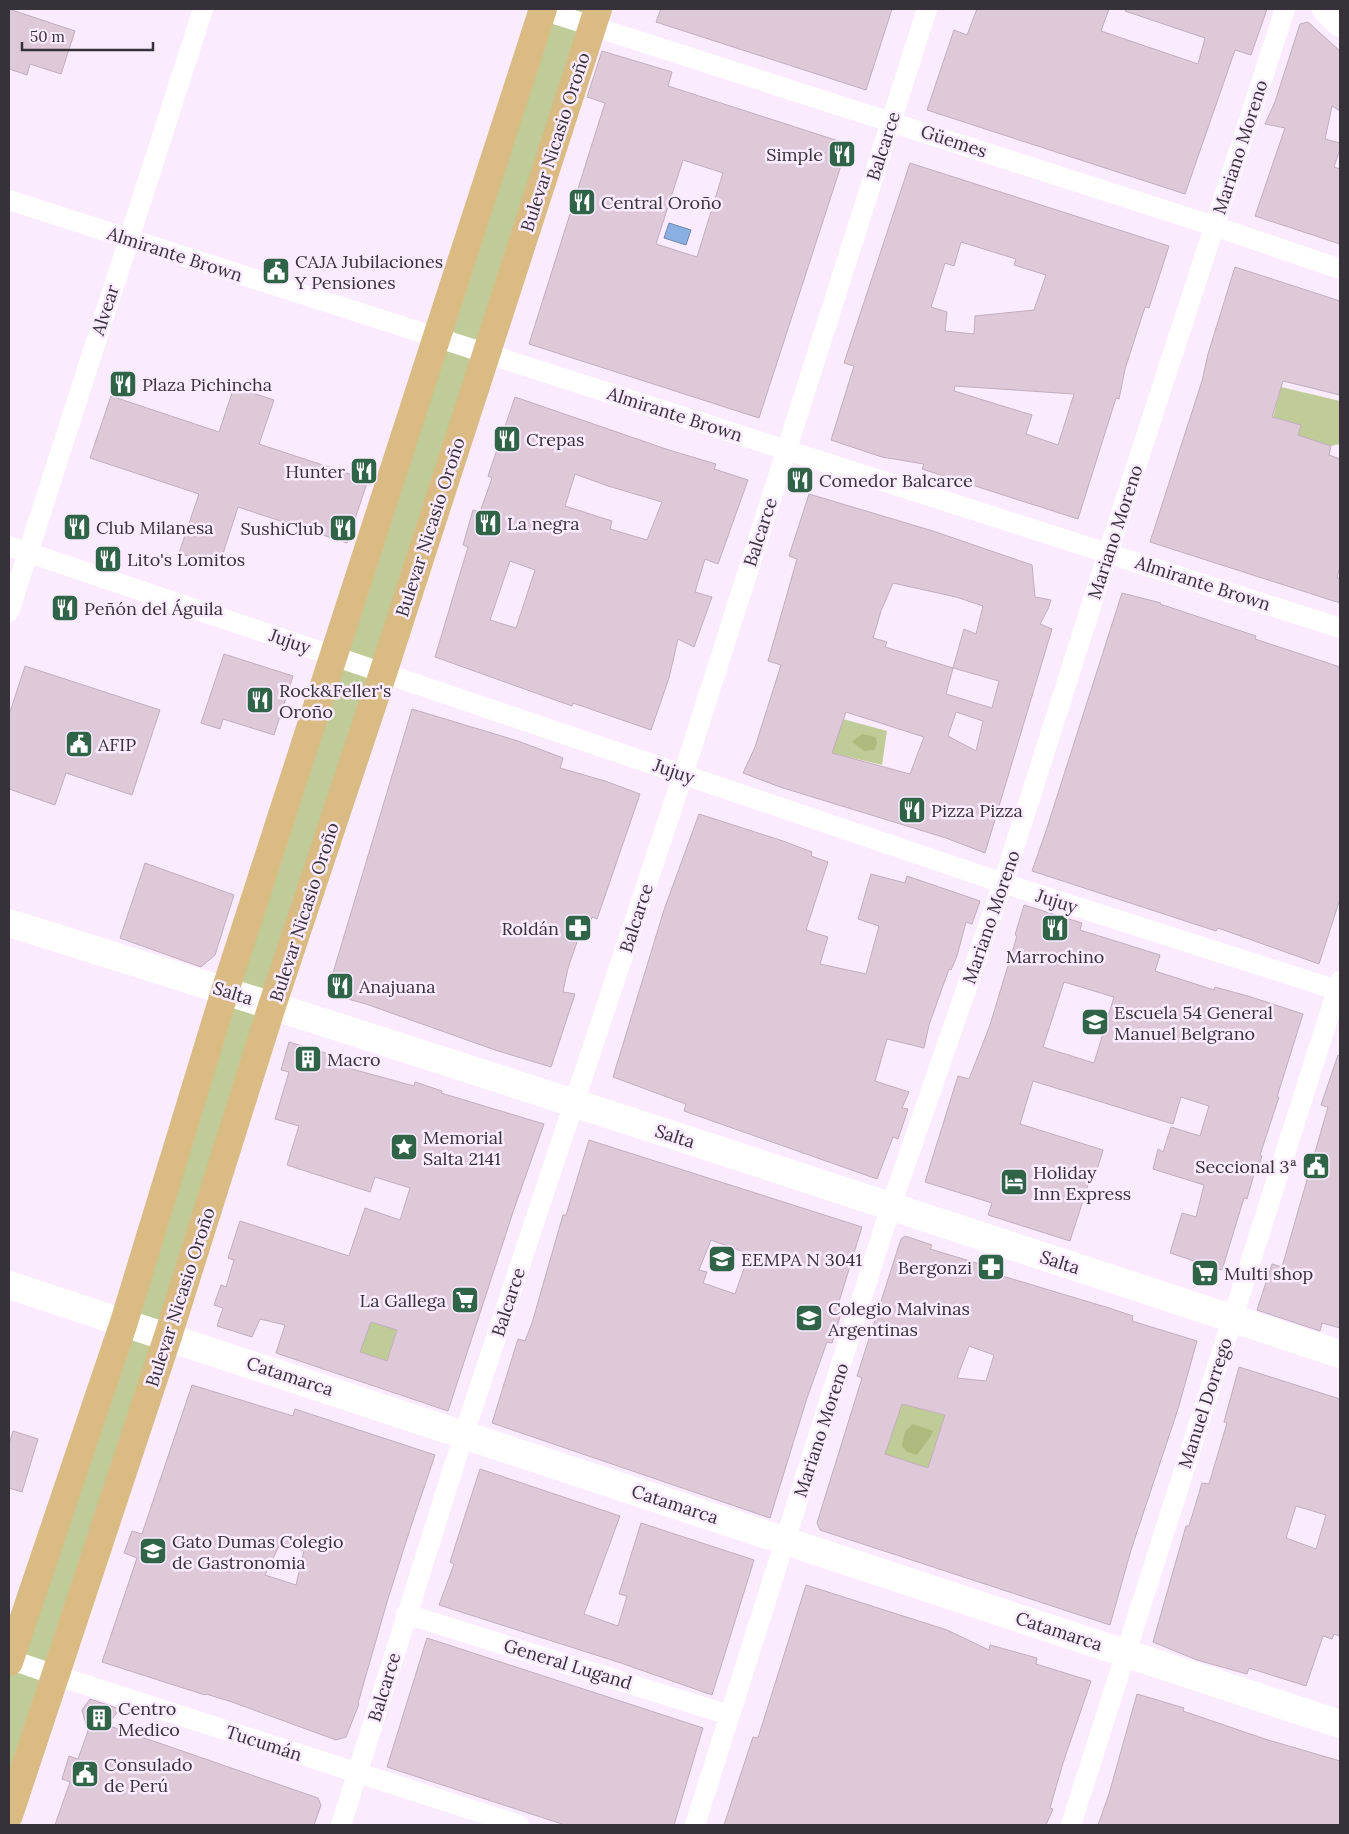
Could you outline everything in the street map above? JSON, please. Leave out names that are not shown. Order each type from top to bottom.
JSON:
[{"type":"main road","points":[[9,1660],[124,1322],[225,991],[541,9]]},
{"type":"main road","points":[[1326,9],[1340,22]]},
{"type":"main road","name":"Bulevar Nicasio Oroño","points":[[9,1815],[168,1336],[272,1006],[384,673],[595,17]]},
{"type":"main road","name":"Salta","points":[[9,923],[574,1103],[1340,1354]]},
{"type":"main road","name":"Catamarca","points":[[9,1285],[1340,1724]]},
{"type":"street","name":"Alvear","points":[[9,612],[202,9]]},
{"type":"street","name":"Güemes","points":[[541,9],[595,17],[891,121],[1340,269]]},
{"type":"street","name":"Balcarce","points":[[341,1825],[464,1434],[683,774],[927,9]]},
{"type":"street","name":"Mariano Moreno","points":[[695,1825],[892,1206],[1003,883],[1285,9]]},
{"type":"street","name":"Almirante Brown","points":[[9,200],[1340,628]]},
{"type":"street","name":"Jujuy","points":[[9,546],[1003,883],[1339,988]]},
{"type":"street","name":"Manuel Dorrego","points":[[1071,1825],[1339,988]]},
{"type":"street","name":"General Lugand","points":[[406,1614],[729,1715]]},
{"type":"street","name":"Tucumán","points":[[9,1660],[519,1825]]},
{"type":"green space","points":[[543,9],[598,9],[9,1815],[9,1662]]},
{"type":"green space","points":[[1281,387],[1340,401],[1340,444],[1331,446],[1319,442],[1295,443],[1301,425],[1273,417]]},
{"type":"green space","points":[[843,719],[887,731],[882,765],[832,753]]},
{"type":"green space","points":[[862,734],[876,737],[877,744],[874,750],[864,751],[852,742]]},
{"type":"green space","points":[[371,1322],[397,1330],[387,1361],[360,1352]]},
{"type":"green space","points":[[902,1404],[945,1415],[928,1468],[885,1454]]},
{"type":"green space","points":[[913,1424],[933,1431],[917,1455],[907,1452],[902,1446],[905,1431]]},
{"type":"water","points":[[669,223],[691,230],[686,245],[664,238]]},
{"type":"building","points":[[9,9],[75,31],[61,74],[30,64],[27,75],[9,69]]},
{"type":"building","points":[[661,9],[892,9],[866,90],[656,22]]},
{"type":"building","points":[[977,9],[1109,9],[1101,31],[1198,64],[1205,38],[1125,11],[1126,9],[1267,9],[1251,55],[1235,50],[1185,194],[927,110],[954,30],[967,35]]},
{"type":"building","points":[[1308,22],[1340,51],[1340,111],[1332,106],[1325,139],[1340,143],[1334,167],[1340,169],[1340,244],[1255,216],[1285,128],[1265,124],[1275,102],[1300,24]]},
{"type":"building","points":[[602,51],[672,72],[668,86],[848,144],[759,418],[529,344],[605,103],[587,97]],"holes":[[[683,160],[723,173],[697,257],[656,244]]]},
{"type":"building","points":[[910,163],[1169,246],[1149,308],[1145,307],[1125,369],[1119,399],[1116,398],[1078,519],[922,469],[924,464],[882,457],[831,440],[854,366],[844,363]],"holes":[[[961,242],[1016,259],[1014,265],[1046,275],[1034,310],[975,316],[974,334],[945,331],[947,312],[931,307],[945,263],[954,266]],[[955,386],[1074,394],[1058,445],[1026,434],[1032,415],[954,391]]]},
{"type":"building","points":[[1235,267],[1340,301],[1340,395],[1283,381],[1272,417],[1301,425],[1298,435],[1331,446],[1329,455],[1340,459],[1340,567],[1337,578],[1340,579],[1340,603],[1150,542],[1202,381],[1208,354]]},
{"type":"building","points":[[234,387],[274,400],[259,444],[368,480],[347,543],[238,507],[219,566],[179,553],[199,494],[90,458],[111,396],[219,432]]},
{"type":"building","points":[[515,397],[669,450],[716,464],[714,469],[748,480],[718,564],[705,559],[695,592],[712,597],[694,647],[678,639],[669,678],[651,730],[573,703],[572,706],[435,657],[468,547],[463,545],[473,510],[480,512],[492,478],[488,476]],"holes":[[[575,474],[662,502],[647,540],[610,529],[612,521],[565,506]],[[510,561],[535,570],[516,628],[490,620]]]},
{"type":"building","points":[[809,494],[933,531],[1032,565],[1035,597],[1051,600],[1040,624],[1052,629],[985,853],[946,838],[780,787],[743,773],[755,747],[781,665],[768,661],[797,559],[789,556]],"holes":[[[893,583],[956,597],[983,606],[976,634],[964,629],[953,668],[885,647],[887,642],[873,638],[881,611]],[[953,668],[999,681],[992,708],[946,694]],[[846,712],[924,737],[910,774],[832,753]],[[956,712],[983,721],[976,751],[948,736]]]},
{"type":"building","points":[[1122,593],[1161,603],[1256,636],[1255,639],[1340,667],[1340,899],[1319,964],[1218,928],[1216,931],[1032,871]]},
{"type":"building","points":[[224,654],[293,676],[274,735],[223,719],[220,729],[201,723]]},
{"type":"building","name":"AFIP","points":[[25,666],[160,710],[132,795],[66,773],[55,805],[9,789],[9,715]]},
{"type":"building","points":[[412,709],[518,741],[563,758],[560,768],[605,781],[640,794],[597,919],[592,917],[584,941],[578,939],[568,968],[563,992],[575,994],[551,1067],[495,1050],[366,1004],[327,993]]},
{"type":"building","points":[[699,814],[783,841],[812,852],[811,856],[828,862],[806,930],[828,937],[820,964],[866,974],[879,926],[858,919],[871,874],[905,883],[907,876],[980,901],[972,924],[966,922],[957,956],[951,970],[949,969],[929,1025],[924,1048],[887,1039],[875,1081],[909,1092],[902,1108],[908,1109],[898,1139],[893,1137],[877,1179],[684,1111],[686,1104],[613,1077],[664,910]]},
{"type":"building","points":[[145,863],[234,895],[215,955],[201,967],[120,938]]},
{"type":"building","points":[[1024,905],[1082,923],[1080,930],[1160,955],[1155,971],[1214,990],[1215,987],[1251,997],[1303,1014],[1260,1155],[1262,1156],[1256,1174],[1254,1174],[1247,1199],[1244,1198],[1222,1270],[1170,1253],[1182,1213],[1196,1217],[1204,1185],[1153,1169],[1158,1149],[1163,1152],[1171,1127],[1200,1136],[1209,1106],[1181,1097],[1173,1124],[1033,1081],[1020,1124],[1103,1150],[1094,1180],[1090,1179],[1070,1241],[988,1215],[992,1203],[925,1182],[958,1076],[969,1079],[990,1025],[1017,936],[1015,935]],"holes":[[[1064,982],[1114,997],[1094,1063],[1043,1047]]]},
{"type":"building","points":[[289,1042],[332,1055],[330,1063],[414,1086],[415,1082],[442,1091],[441,1093],[544,1124],[448,1411],[276,1353],[285,1325],[260,1319],[252,1337],[217,1326],[223,1308],[214,1305],[221,1285],[226,1287],[234,1260],[228,1258],[240,1221],[349,1256],[365,1208],[400,1220],[410,1188],[375,1177],[370,1192],[287,1165],[299,1126],[275,1119],[289,1072],[281,1070]],"holes":[[[371,1322],[397,1330],[387,1361],[360,1352]]]},
{"type":"building","points":[[1338,1055],[1340,1056],[1340,1328],[1322,1323],[1320,1331],[1257,1310],[1272,1264],[1282,1267],[1328,1107],[1321,1105]]},
{"type":"building","points":[[589,1140],[862,1227],[838,1305],[843,1307],[832,1343],[827,1342],[807,1398],[770,1518],[492,1423],[518,1339],[525,1341],[532,1323],[563,1215],[566,1215]],"holes":[[[711,1240],[749,1254],[735,1294],[703,1283],[707,1272],[699,1270]]]},
{"type":"building","points":[[905,1236],[932,1245],[930,1249],[980,1264],[982,1259],[1002,1266],[999,1275],[1133,1316],[1132,1321],[1197,1341],[1178,1409],[1131,1550],[1110,1625],[820,1530],[817,1523],[862,1378],[857,1376],[901,1239]],"holes":[[[969,1346],[994,1355],[986,1381],[957,1378]],[[902,1404],[945,1415],[928,1468],[885,1454]]]},
{"type":"building","points":[[1239,1367],[1340,1399],[1340,1636],[1334,1634],[1332,1639],[1323,1636],[1306,1686],[1249,1668],[1247,1674],[1197,1660],[1153,1642],[1186,1526],[1189,1526],[1202,1483],[1209,1484],[1227,1423],[1224,1422]],"holes":[[[1296,1506],[1326,1515],[1316,1549],[1286,1538]]]},
{"type":"building","points":[[192,1385],[293,1416],[295,1409],[435,1455],[387,1602],[359,1704],[346,1737],[336,1740],[232,1702],[102,1662],[137,1558],[124,1553],[132,1531],[142,1534]],"holes":[[[280,1544],[304,1551],[296,1585],[265,1575]]]},
{"type":"building","points":[[13,1431],[38,1439],[22,1492],[9,1488],[9,1444]]},
{"type":"building","points":[[480,1469],[620,1516],[584,1614],[618,1626],[627,1596],[619,1594],[641,1523],[754,1560],[712,1695],[621,1663],[439,1605],[454,1564],[450,1562]]},
{"type":"building","points":[[806,1585],[947,1630],[989,1650],[990,1645],[1037,1658],[1036,1664],[1091,1681],[1063,1763],[1050,1808],[1053,1809],[1046,1825],[724,1825],[753,1737],[758,1738]]},
{"type":"building","points":[[427,1638],[703,1728],[674,1825],[565,1825],[387,1767]]},
{"type":"building","points":[[1137,1694],[1184,1708],[1183,1711],[1265,1739],[1340,1761],[1340,1825],[1098,1825],[1109,1794]]},
{"type":"building","points":[[90,1699],[120,1709],[107,1725],[318,1798],[321,1805],[314,1825],[55,1825],[70,1782],[62,1779],[69,1756],[78,1759],[88,1731],[82,1710]]},
{"type":"place","name":"Simple","points":[[842,154]]},
{"type":"place","name":"Central Oroño","points":[[582,202]]},
{"type":"place","name":"CAJA Jubilaciones Y Pensiones","points":[[276,271]]},
{"type":"place","name":"Plaza Pichincha","points":[[123,384]]},
{"type":"place","name":"Crepas","points":[[507,439]]},
{"type":"place","name":"Hunter","points":[[364,471]]},
{"type":"place","name":"Comedor Balcarce","points":[[800,480]]},
{"type":"place","name":"La negra","points":[[488,523]]},
{"type":"place","name":"Club Milanesa","points":[[77,527]]},
{"type":"place","name":"SushiClub","points":[[343,528]]},
{"type":"place","name":"Lito's Lomitos","points":[[108,559]]},
{"type":"place","name":"Peñón del Águila","points":[[65,608]]},
{"type":"place","name":"Rock&Feller's Oroño","points":[[260,700]]},
{"type":"place","name":"AFIP","points":[[79,744]]},
{"type":"place","name":"Pizza Pizza","points":[[912,810]]},
{"type":"place","name":"Roldán","points":[[578,928]]},
{"type":"place","name":"Marrochino","points":[[1055,928]]},
{"type":"place","name":"Anajuana","points":[[340,986]]},
{"type":"place","name":"Escuela 54 General Manuel Belgrano","points":[[1095,1022]]},
{"type":"place","name":"Macro","points":[[308,1059]]},
{"type":"place","name":"Memorial Salta 2141","points":[[404,1147]]},
{"type":"place","name":"Seccional 3ª","points":[[1316,1166]]},
{"type":"place","name":"Holiday Inn Express","points":[[1014,1182]]},
{"type":"place","name":"EEMPA N 3041","points":[[722,1259]]},
{"type":"place","name":"Bergonzi","points":[[991,1267]]},
{"type":"place","name":"Multi shop","points":[[1205,1273]]},
{"type":"place","name":"La Gallega","points":[[465,1300]]},
{"type":"place","name":"Colegio Malvinas Argentinas","points":[[809,1318]]},
{"type":"place","name":"Gato Dumas Colegio de Gastronomia","points":[[153,1551]]},
{"type":"place","name":"Centro Medico","points":[[99,1718]]},
{"type":"place","name":"Consulado de Perú","points":[[85,1774]]}]
